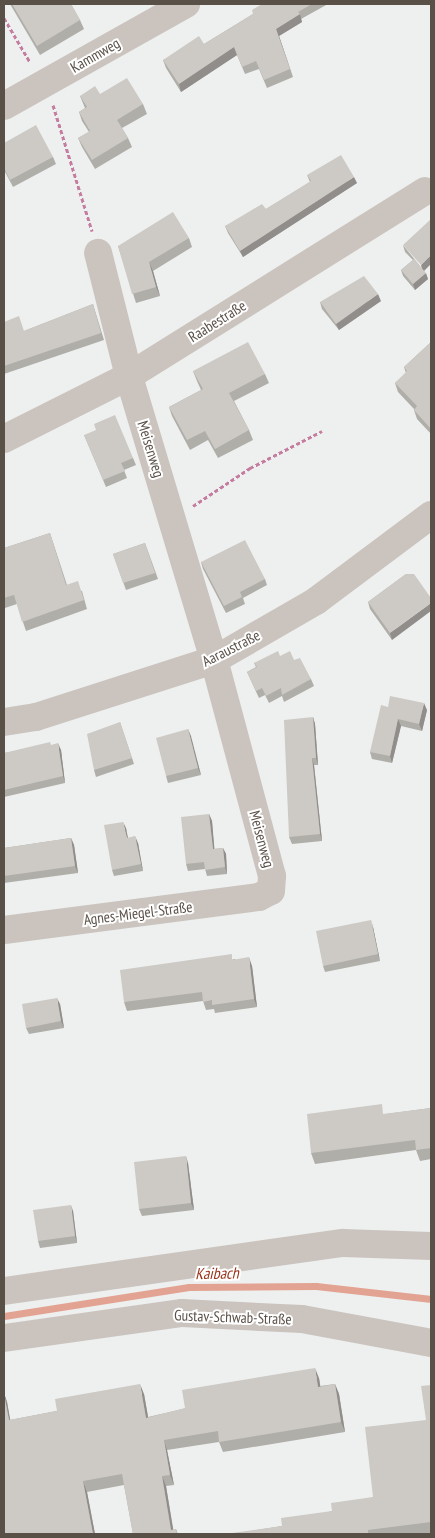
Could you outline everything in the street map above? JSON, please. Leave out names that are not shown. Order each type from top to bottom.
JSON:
[{"type":"street","name":"Kammweg","points":[[4,106],[186,4]]},
{"type":"street","name":"Raabestraße","points":[[4,439],[129,376],[425,191]]},
{"type":"street","name":"Meisenweg","points":[[98,253],[129,376],[214,660],[272,876],[271,891]]},
{"type":"street","name":"Aaraustraße","points":[[4,722],[36,717],[214,660],[316,601],[431,515]]},
{"type":"street","name":"Agnes-Miegel-Straße","points":[[4,930],[259,897],[271,891]]},
{"type":"street","points":[[4,1291],[343,1243],[431,1246]]},
{"type":"street","name":"Gustav-Schwab-Straße","points":[[4,1338],[182,1313],[302,1319],[431,1343]]},
{"type":"path","points":[[4,18],[50,96],[98,253]]},
{"type":"path","points":[[172,520],[250,468],[322,431]]},
{"type":"building","points":[[12,4],[71,4],[80,20],[37,46]]},
{"type":"building","points":[[262,4],[312,4],[276,29],[290,69],[264,80],[256,61],[242,67],[234,47],[179,84],[163,60],[199,36],[204,44],[253,14],[252,10]]},
{"type":"building","points":[[127,78],[143,104],[117,120],[128,138],[92,160],[78,138],[90,131],[79,112],[87,107],[80,96],[95,86],[100,94]]},
{"type":"building","points":[[36,125],[53,157],[10,180],[4,168],[4,143]]},
{"type":"building","points":[[341,155],[354,177],[240,251],[225,226],[262,204],[266,209],[311,181],[307,175]]},
{"type":"building","points":[[173,212],[189,238],[149,262],[156,287],[132,294],[118,246]]},
{"type":"building","points":[[431,219],[431,255],[421,265],[403,245]]},
{"type":"building","points":[[414,259],[426,273],[413,284],[401,270]]},
{"type":"building","points":[[364,276],[378,294],[336,324],[320,302]]},
{"type":"building","points":[[93,304],[101,333],[4,366],[4,322],[19,316],[24,331]]},
{"type":"building","points":[[248,342],[265,374],[229,393],[249,430],[215,449],[205,431],[187,440],[169,407],[203,389],[193,371]]},
{"type":"building","points":[[431,342],[431,429],[414,410],[417,406],[395,383],[407,371],[404,367]]},
{"type":"building","points":[[115,415],[133,458],[121,463],[125,471],[103,480],[84,435],[96,430],[94,424]]},
{"type":"building","points":[[50,533],[66,585],[78,581],[84,600],[22,622],[14,595],[4,598],[4,548]]},
{"type":"building","points":[[245,540],[265,579],[240,592],[242,597],[224,606],[201,562]]},
{"type":"building","points":[[145,543],[155,573],[123,583],[113,554]]},
{"type":"building","points":[[406,574],[414,574],[431,598],[431,603],[390,633],[368,602]]},
{"type":"building","points":[[278,651],[280,656],[290,651],[294,660],[300,658],[311,679],[282,695],[281,688],[266,696],[262,688],[256,691],[247,672],[257,667],[254,663]]},
{"type":"building","points":[[390,696],[424,703],[419,724],[398,719],[390,756],[370,752],[381,705],[388,707]]},
{"type":"building","points":[[313,717],[316,758],[312,758],[320,834],[289,837],[284,720]]},
{"type":"building","points":[[120,722],[132,758],[94,770],[87,734]]},
{"type":"building","points":[[188,729],[198,768],[166,776],[156,738]]},
{"type":"building","points":[[50,742],[51,745],[58,743],[63,776],[4,790],[4,753]]},
{"type":"building","points":[[209,814],[213,849],[223,848],[225,867],[205,870],[204,862],[186,864],[181,817]]},
{"type":"building","points":[[123,822],[127,838],[135,836],[141,864],[112,870],[104,825]]},
{"type":"building","points":[[71,838],[75,866],[4,876],[4,848]]},
{"type":"building","points":[[371,920],[378,954],[323,966],[316,931]]},
{"type":"building","points":[[232,954],[232,960],[249,957],[254,999],[212,1005],[212,1000],[203,1002],[202,992],[124,1002],[120,970]]},
{"type":"building","points":[[57,998],[61,1021],[26,1028],[22,1004]]},
{"type":"building","points":[[382,1104],[383,1114],[431,1108],[431,1148],[416,1150],[415,1140],[311,1153],[307,1114]]},
{"type":"building","points":[[186,1156],[191,1203],[139,1209],[134,1162]]},
{"type":"building","points":[[71,1205],[75,1236],[38,1241],[33,1210]]},
{"type":"building","points":[[315,1368],[318,1387],[335,1384],[341,1422],[219,1442],[218,1431],[164,1440],[170,1475],[162,1476],[171,1530],[176,1529],[177,1534],[133,1534],[122,1474],[83,1481],[93,1534],[4,1534],[4,1394],[9,1420],[57,1411],[55,1399],[140,1384],[146,1418],[185,1408],[182,1390]]},
{"type":"building","points":[[431,1385],[431,1522],[368,1530],[368,1534],[232,1534],[282,1526],[281,1518],[332,1511],[331,1503],[373,1497],[365,1427],[426,1420],[421,1386]]},
{"type":"waterway","name":"Kaibach","points":[[4,1316],[189,1287],[316,1286],[431,1299]]}]
